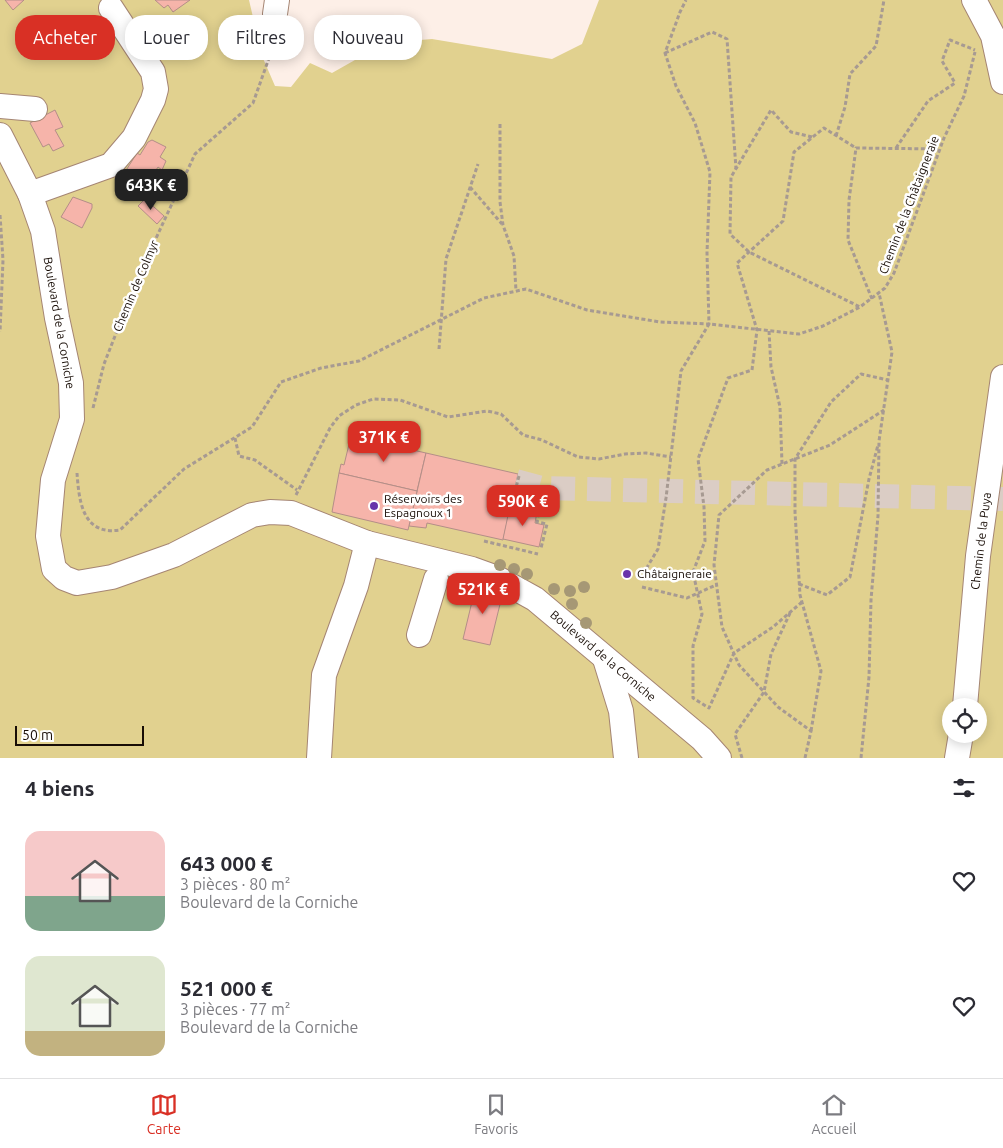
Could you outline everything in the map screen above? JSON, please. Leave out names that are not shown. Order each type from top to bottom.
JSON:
[{"type":"street","points":[[978,6],[999,55],[1003,82]]},
{"type":"street","points":[[30,194],[111,165],[134,138],[153,100],[156,89],[153,72],[111,8]]},
{"type":"street","points":[[0,106],[35,109]]},
{"type":"street","name":"Boulevard de la Corniche","points":[[0,135],[30,194],[43,232],[57,318],[68,362],[72,418],[53,480],[48,536],[54,568],[64,578],[77,583],[112,577],[174,555],[252,515],[270,512],[294,502],[367,543],[472,569],[497,578],[535,599],[702,739],[719,758]]},
{"type":"street","name":"Chemin de la Puya","points":[[966,698],[978,556],[1003,377]]},
{"type":"street","points":[[319,758],[324,675],[356,586],[367,543]]},
{"type":"street","points":[[419,635],[436,579]]},
{"type":"street","points":[[605,659],[621,711],[626,758]]},
{"type":"street","points":[[621,711],[630,697],[644,691]]},
{"type":"street","points":[[957,758],[960,743]]},
{"type":"path","points":[[643,574],[658,549],[681,371],[709,324],[707,252],[710,172],[696,122],[676,86],[665,53],[686,0]]},
{"type":"path","points":[[836,136],[845,107],[850,74],[876,46],[884,0]]},
{"type":"path","name":"Chemin de la Châtaigneraie","points":[[77,466],[81,506],[85,517],[101,529],[120,530],[184,469],[252,427],[281,382],[321,368],[359,361],[484,298],[526,289],[586,310],[660,322],[709,324],[799,334],[823,326],[872,299],[894,273],[940,149],[964,96],[975,50],[978,6]]},
{"type":"path","name":"Chemin de Colmyr","points":[[91,413],[107,355],[139,275],[195,154],[253,103],[269,58],[276,7]]},
{"type":"path","points":[[665,53],[712,32],[727,39],[736,170]]},
{"type":"path","points":[[895,148],[928,100],[955,83],[942,61],[950,40],[975,50]]},
{"type":"path","points":[[812,137],[791,132],[771,110],[731,177],[730,234],[749,252],[860,307]]},
{"type":"path","points":[[500,124],[500,202],[503,226],[514,256],[516,291]]},
{"type":"path","points":[[802,602],[773,627],[734,653],[709,708],[693,698],[693,646],[702,614],[693,572],[705,541],[704,507],[698,459],[728,378],[752,370],[757,330],[737,263],[783,221],[794,152],[824,128],[856,148],[940,149]]},
{"type":"path","points":[[856,148],[849,200],[848,240],[872,299]]},
{"type":"path","points":[[439,349],[446,258],[478,164]]},
{"type":"path","points":[[470,187],[503,226]]},
{"type":"path","points":[[0,215],[3,260],[0,332]]},
{"type":"path","points":[[800,584],[827,595],[850,577],[868,479],[879,441],[892,352],[879,293]]},
{"type":"path","points":[[769,331],[771,368],[780,407],[782,464]]},
{"type":"path","points":[[805,758],[820,671],[802,602],[795,512],[795,459],[831,402],[861,374],[888,380]]},
{"type":"path","points":[[235,438],[239,456],[255,460],[294,502],[330,428],[339,416],[356,405],[373,399],[400,400],[448,417],[487,411],[500,414],[523,435],[542,440],[578,457],[599,459],[625,454],[646,453],[671,457]]},
{"type":"path","points":[[811,730],[778,707],[739,666],[722,627],[714,564],[719,516],[767,470],[830,445],[884,410]]},
{"type":"path","points":[[861,758],[878,516],[879,441]]},
{"type":"path","points":[[519,476],[513,504],[539,511],[536,522],[547,524],[541,548]]},
{"type":"path","points":[[484,541],[538,554]]},
{"type":"path","points":[[642,587],[687,598],[716,585]]},
{"type":"path","points":[[742,758],[735,734],[764,692],[771,654],[791,611]]},
{"type":"shaded area","points":[[0,0],[249,0],[252,15],[218,15],[218,60],[264,60],[275,86],[291,87],[310,63],[332,73],[355,60],[422,60],[422,40],[432,39],[552,59],[582,44],[599,0],[1003,0],[1003,758],[0,758]]},
{"type":"building","points":[[5,0],[24,0],[13,10]]},
{"type":"building","points":[[155,0],[190,0],[173,12],[168,5],[164,8]]},
{"type":"building","points":[[55,110],[63,127],[55,130],[64,146],[53,151],[49,144],[43,147],[30,123]]},
{"type":"building","points":[[152,140],[166,147],[160,157],[166,161],[162,170],[158,167],[147,184],[125,172],[137,153],[140,155],[148,142]]},
{"type":"building","points":[[73,197],[92,204],[92,208],[82,228],[61,217]]},
{"type":"building","points":[[145,199],[164,216],[157,224],[138,206]]},
{"type":"building","points":[[351,436],[426,453],[417,491],[339,473],[341,464],[344,465]]},
{"type":"building","points":[[426,453],[518,474],[503,540],[427,523],[426,528],[409,526]]},
{"type":"building","name":"Réservoirs des Espagnoux 1","points":[[339,473],[417,491],[408,530],[332,512]]},
{"type":"building","points":[[510,506],[537,512],[535,523],[544,525],[539,547],[503,539]]},
{"type":"building","points":[[476,585],[503,592],[490,645],[463,639]]},
{"type":"tunnel","points":[[516,481],[542,488],[1003,499]]},
{"type":"place","name":"Réservoirs des Espagnoux 1","points":[[374,506]]},
{"type":"place","name":"Châtaigneraie","points":[[627,574]]}]
